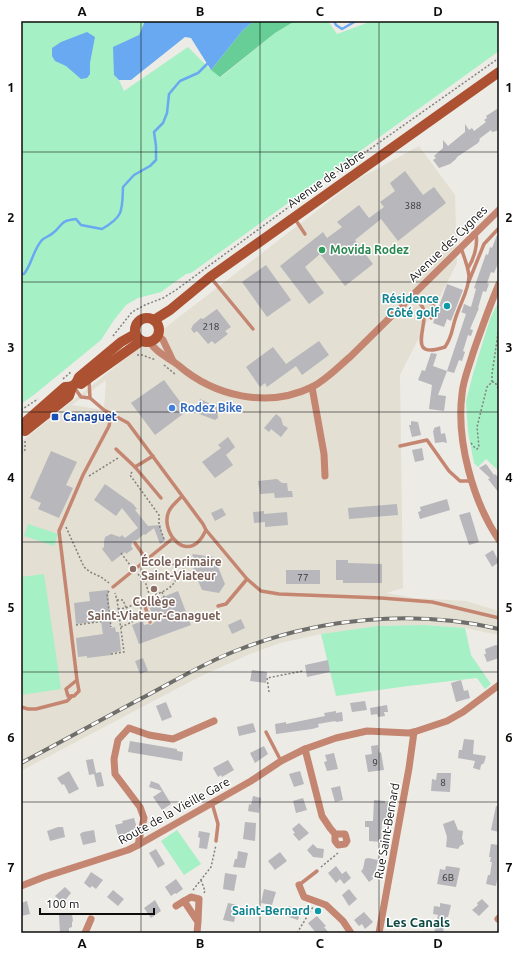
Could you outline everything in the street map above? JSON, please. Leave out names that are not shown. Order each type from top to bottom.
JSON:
[{"type":"main road","name":"Avenue de Vabre","points":[[150,333],[170,310],[210,278],[499,72]]},
{"type":"main road","points":[[74,385],[81,384],[150,333]]},
{"type":"main road","points":[[22,432],[69,396],[79,377],[121,342],[150,333]]},
{"type":"street","name":"Avenue des Cygnes","points":[[150,333],[152,346],[173,361],[186,373],[203,383],[238,396],[250,398],[279,397],[312,387],[329,375],[499,210]]},
{"type":"street","points":[[499,284],[491,302],[466,376],[462,393],[461,408],[462,435],[472,481],[484,513],[499,540]]},
{"type":"street","name":"Avenue des Cygnes","points":[[150,333],[162,340],[173,361]]},
{"type":"street","points":[[312,387],[324,454],[325,476]]},
{"type":"street","name":"Route de la Vieille Gare","points":[[21,886],[128,850],[212,803],[281,761],[305,749],[336,738],[367,731],[414,732],[447,721],[463,712],[499,686]]},
{"type":"street","points":[[138,845],[144,818],[140,807],[115,774],[114,759],[118,740],[129,728],[149,735],[173,738],[214,721]]},
{"type":"street","name":"Rue Saint-Bernard","points":[[379,933],[409,768],[414,732]]},
{"type":"street","points":[[305,749],[322,816],[335,834],[335,841],[338,845],[341,845]]},
{"type":"street","points":[[299,885],[304,897],[326,905],[342,921],[351,933]]},
{"type":"street","points":[[176,906],[191,897],[199,899],[198,933]]},
{"type":"street","points":[[184,901],[198,922]]},
{"type":"street","points":[[85,933],[91,918]]},
{"type":"lane","points":[[294,218],[305,234]]},
{"type":"lane","points":[[413,294],[423,307],[422,345],[430,351],[445,347],[449,342],[468,282],[484,244],[499,228]]},
{"type":"lane","points":[[468,268],[471,264],[478,241],[476,233]]},
{"type":"lane","points":[[461,247],[468,268],[468,282]]},
{"type":"lane","points":[[210,278],[253,329]]},
{"type":"lane","points":[[429,302],[434,306],[431,318]]},
{"type":"lane","points":[[89,378],[90,398]]},
{"type":"lane","points":[[74,385],[81,397],[90,398],[111,414],[128,423],[206,530],[261,592],[271,594],[381,598],[432,602],[499,618]]},
{"type":"lane","points":[[21,707],[36,709],[67,701],[79,691],[59,531],[83,475],[109,426],[111,414]]},
{"type":"lane","points":[[400,446],[427,440],[448,471],[460,481],[472,481]]},
{"type":"lane","points":[[116,449],[135,467],[161,498]]},
{"type":"lane","points":[[135,467],[153,456]]},
{"type":"lane","points":[[182,496],[167,516],[168,531],[172,539],[182,546],[189,546],[199,542],[206,530]]},
{"type":"lane","points":[[113,587],[172,539]]},
{"type":"lane","points":[[135,543],[146,559]]},
{"type":"lane","points":[[218,606],[226,604],[248,579]]},
{"type":"lane","points":[[142,600],[150,622]]},
{"type":"lane","points":[[72,696],[68,696],[66,689],[78,680]]},
{"type":"lane","points":[[266,732],[281,761]]},
{"type":"lane","points":[[212,803],[218,824],[216,841]]},
{"type":"lane","points":[[299,885],[317,871]]},
{"type":"path","points":[[111,338],[132,312],[163,298],[176,290],[316,187],[499,58]]},
{"type":"path","points":[[474,448],[477,449],[478,447],[477,427],[487,387],[492,382],[499,327]]},
{"type":"path","points":[[135,355],[142,355],[158,360]]},
{"type":"path","points":[[164,365],[175,374]]},
{"type":"path","points":[[59,382],[77,367]]},
{"type":"path","points":[[492,382],[495,382],[499,390]]},
{"type":"path","points":[[21,410],[40,397]]},
{"type":"path","points":[[21,453],[25,450],[26,445],[22,432]]},
{"type":"path","points":[[83,475],[88,476],[123,455]]},
{"type":"path","points":[[135,467],[130,475],[159,515],[162,537],[166,543]]},
{"type":"path","points":[[62,522],[68,528],[84,567],[90,572],[101,577],[113,587],[117,600],[124,652],[111,654]]},
{"type":"path","points":[[154,553],[161,561],[163,559],[173,566],[175,561],[183,565]]},
{"type":"path","points":[[183,565],[194,559]]},
{"type":"path","points":[[183,565],[184,570],[191,580],[197,581]]},
{"type":"path","points":[[118,609],[126,608],[162,592],[173,584],[175,579],[184,570]]},
{"type":"path","points":[[111,627],[107,594],[113,587]]},
{"type":"path","points":[[162,592],[168,606]]},
{"type":"path","points":[[117,600],[123,600],[132,622],[120,627]]},
{"type":"path","points":[[76,625],[111,620],[129,615]]},
{"type":"path","points":[[270,692],[267,678],[303,671]]},
{"type":"path","points":[[201,880],[205,891],[199,899],[193,890],[211,867],[216,841]]},
{"type":"path","points":[[317,871],[340,852],[341,845]]},
{"type":"path","points":[[297,933],[312,910],[315,901]]},
{"type":"shaded area","points":[[419,146],[455,195],[457,263],[400,375],[403,588],[386,593],[414,598],[466,601],[499,611],[499,635],[465,628],[425,625],[377,626],[321,634],[280,643],[250,654],[199,677],[21,771],[21,442],[135,351],[358,179]],"holes":[[[106,380],[104,410],[72,405]]]},
{"type":"green space","points":[[21,21],[145,21],[139,35],[114,75],[119,80],[124,91],[188,47],[211,70],[221,77],[275,33],[295,21],[328,21],[337,34],[372,21],[499,21],[499,51],[191,273],[186,274],[161,292],[138,298],[126,305],[101,340],[21,404]]},
{"type":"green space","points":[[254,21],[295,21],[275,33],[220,77],[211,70],[243,30]]},
{"type":"green space","points":[[499,300],[499,471],[486,459],[478,467],[474,463],[468,432],[466,401],[490,319]]},
{"type":"green space","points":[[28,524],[58,534],[54,546],[24,536]]},
{"type":"green space","points":[[44,574],[61,689],[21,695],[21,577]]},
{"type":"green space","points":[[425,625],[465,628],[471,655],[491,684],[485,689],[477,678],[336,696],[321,634],[377,626]]},
{"type":"green space","points":[[177,830],[201,864],[184,875],[161,841]]},
{"type":"water","points":[[145,21],[254,21],[243,30],[211,70],[191,38],[185,37],[131,80],[119,80],[114,75],[113,47],[139,35]]},
{"type":"water","points":[[87,32],[95,37],[90,63],[90,74],[87,78],[81,79],[66,66],[55,61],[52,56],[52,48],[61,42]]},
{"type":"building","points":[[497,109],[499,112],[499,129],[492,132],[491,130],[479,139],[480,140],[478,143],[457,157],[450,164],[439,168],[433,160],[436,158],[434,156],[443,148],[443,140],[448,146],[465,132],[465,124],[469,130],[472,128],[474,131],[486,122],[484,120],[487,118],[486,116]]},
{"type":"building","points":[[405,171],[423,195],[434,187],[446,203],[398,241],[381,219],[355,240],[373,264],[345,286],[320,254],[305,267],[324,293],[309,304],[280,266],[323,232],[327,238],[342,227],[337,222],[359,205],[369,218],[384,207],[380,202],[395,191],[390,183]]},
{"type":"building","points":[[499,233],[499,257],[497,266],[494,273],[491,272],[487,283],[489,284],[486,292],[483,291],[479,308],[470,329],[473,330],[471,336],[468,335],[463,351],[465,352],[462,361],[459,360],[454,373],[447,371],[466,314],[461,312],[464,304],[471,307],[476,289],[474,288],[486,254],[488,255],[490,247],[492,248]]},
{"type":"building","points":[[266,265],[291,300],[267,317],[242,282]]},
{"type":"building","name":"Résidence Côté golf","points":[[447,284],[463,290],[451,321],[447,319],[444,327],[433,323]]},
{"type":"building","points":[[217,309],[231,327],[225,331],[228,334],[215,344],[212,341],[208,344],[197,331],[194,333],[191,329],[193,325],[201,318],[203,319]]},
{"type":"building","points":[[319,341],[329,355],[302,375],[296,366],[267,387],[265,383],[260,387],[246,367],[273,347],[286,364]]},
{"type":"building","points":[[431,353],[437,354],[433,366],[447,371],[438,395],[446,396],[444,411],[429,409],[432,385],[418,380],[422,370],[425,371]]},
{"type":"building","points":[[164,380],[187,411],[155,435],[131,403]]},
{"type":"building","points":[[200,399],[217,407],[218,418],[215,420],[194,412]]},
{"type":"building","points":[[276,414],[281,418],[283,425],[288,428],[281,437],[271,429],[269,432],[264,428]]},
{"type":"building","points":[[411,421],[418,422],[421,435],[412,437],[409,425],[411,425]]},
{"type":"building","points":[[440,426],[441,434],[445,433],[447,443],[435,443],[433,431],[434,428]]},
{"type":"building","points":[[228,437],[235,447],[226,455],[233,465],[215,478],[202,462],[221,448],[218,445]]},
{"type":"building","points":[[422,448],[424,460],[415,462],[412,450]]},
{"type":"building","points":[[51,451],[77,462],[66,485],[73,488],[59,518],[38,509],[41,503],[30,498]]},
{"type":"building","points":[[486,464],[494,475],[495,474],[499,478],[499,493],[488,479],[490,478],[479,468]]},
{"type":"building","points":[[277,479],[282,483],[287,483],[288,491],[292,491],[293,497],[275,498],[274,493],[260,494],[258,481]]},
{"type":"building","points":[[105,484],[133,504],[137,509],[135,510],[148,526],[161,525],[161,531],[165,540],[160,544],[154,528],[137,540],[133,541],[131,546],[133,549],[126,554],[125,552],[112,562],[102,549],[104,547],[105,537],[111,534],[120,537],[122,535],[125,538],[138,528],[122,508],[116,516],[94,500]]},
{"type":"building","points":[[447,499],[450,510],[420,519],[418,512],[421,511],[420,507]]},
{"type":"building","points":[[397,504],[398,515],[349,519],[348,508]]},
{"type":"building","points":[[222,508],[226,515],[215,521],[211,513]]},
{"type":"building","points":[[264,511],[264,514],[287,512],[288,525],[265,527],[265,522],[254,523],[253,512]]},
{"type":"building","points":[[470,512],[479,542],[469,545],[459,515]]},
{"type":"building","points":[[493,550],[499,562],[492,567],[485,555]]},
{"type":"building","points":[[192,554],[214,557],[225,584],[219,593],[202,590],[193,569],[196,564]]},
{"type":"building","points":[[336,560],[348,560],[348,563],[382,564],[382,583],[343,583],[343,580],[336,580]]},
{"type":"building","points":[[286,570],[320,570],[320,584],[286,584]]},
{"type":"building","points":[[108,590],[111,628],[115,627],[116,632],[119,632],[121,651],[111,653],[111,655],[87,658],[87,656],[78,657],[76,638],[103,634],[101,621],[76,624],[74,603],[90,601],[89,592]]},
{"type":"building","points":[[178,591],[191,625],[139,644],[132,625],[143,621],[144,625],[151,625],[155,622],[148,603]]},
{"type":"building","points":[[241,619],[245,628],[232,634],[228,625]]},
{"type":"building","points":[[496,645],[499,646],[499,658],[487,662],[484,654],[486,654],[485,649]]},
{"type":"building","points":[[143,658],[148,671],[140,674],[135,661]]},
{"type":"building","points":[[328,660],[330,672],[307,677],[305,665]]},
{"type":"building","points":[[252,670],[267,672],[266,683],[250,681]]},
{"type":"building","points":[[461,680],[464,691],[468,690],[470,698],[456,702],[451,683]]},
{"type":"building","points":[[365,701],[367,710],[352,712],[350,703]]},
{"type":"building","points":[[166,702],[172,717],[162,721],[156,706]]},
{"type":"building","points":[[387,705],[388,712],[384,712],[385,716],[378,717],[377,714],[371,715],[370,708]]},
{"type":"building","points":[[336,711],[336,713],[342,712],[343,721],[318,724],[319,727],[312,729],[276,734],[275,724],[286,722],[286,724],[325,716],[324,713]]},
{"type":"building","points":[[253,723],[256,732],[239,736],[237,727]]},
{"type":"building","points":[[464,739],[474,740],[473,754],[486,756],[480,770],[473,768],[475,761],[458,758],[459,750],[462,750]]},
{"type":"building","points":[[130,741],[177,749],[177,751],[183,752],[182,761],[128,752]]},
{"type":"building","points":[[378,745],[379,753],[381,752],[384,770],[368,772],[365,755],[372,754],[371,746]]},
{"type":"building","points":[[264,746],[268,754],[255,763],[250,753]]},
{"type":"building","points":[[334,753],[338,769],[327,771],[324,762],[327,761],[325,755]]},
{"type":"building","points":[[93,759],[96,773],[101,772],[104,786],[97,787],[94,774],[89,775],[86,760]]},
{"type":"building","points":[[228,760],[234,770],[222,777],[221,775],[218,777],[213,768]]},
{"type":"building","points":[[69,771],[79,789],[69,794],[64,784],[62,785],[57,778]]},
{"type":"building","points":[[300,771],[304,784],[294,787],[289,774]]},
{"type":"building","points":[[437,773],[451,773],[450,792],[431,791],[432,779],[436,780]]},
{"type":"building","points":[[151,781],[159,784],[171,804],[162,810],[153,797],[162,791],[149,787]]},
{"type":"building","points":[[340,786],[343,800],[335,802],[331,788]]},
{"type":"building","points":[[253,796],[261,798],[259,813],[248,811],[249,804],[251,805]]},
{"type":"building","points":[[303,798],[307,810],[296,813],[293,801]]},
{"type":"building","points":[[374,800],[385,801],[385,803],[388,803],[387,822],[382,822],[381,842],[369,841],[369,827],[365,827],[365,821],[373,821]]},
{"type":"building","points":[[496,806],[499,807],[499,832],[491,830]]},
{"type":"building","points":[[134,818],[137,828],[122,835],[118,835],[115,825],[123,823],[122,821]]},
{"type":"building","points":[[454,820],[458,830],[463,831],[462,838],[464,844],[458,849],[446,847],[447,837],[443,824]]},
{"type":"building","points":[[245,822],[256,823],[255,841],[243,839]]},
{"type":"building","points":[[299,823],[309,833],[299,841],[293,834],[295,833],[292,829]]},
{"type":"building","points":[[58,827],[63,827],[65,837],[50,841],[47,831]]},
{"type":"building","points":[[94,830],[96,842],[83,845],[80,834]]},
{"type":"building","points":[[199,831],[210,833],[207,849],[199,848]]},
{"type":"building","points":[[313,844],[317,848],[324,849],[323,858],[313,857],[307,850]]},
{"type":"building","points":[[491,844],[499,845],[499,877],[496,886],[486,884],[488,875],[490,875],[492,862],[490,862],[491,857],[489,857]]},
{"type":"building","points":[[156,849],[165,864],[158,868],[149,853]]},
{"type":"building","points":[[238,851],[248,853],[245,868],[233,867],[235,859],[237,859]]},
{"type":"building","points":[[280,852],[287,861],[275,870],[268,861]]},
{"type":"building","points":[[368,858],[378,860],[375,873],[372,876],[373,879],[369,882],[361,871],[363,869],[365,859]]},
{"type":"building","points":[[336,866],[342,874],[346,871],[351,878],[344,884],[340,879],[336,883],[328,873]]},
{"type":"building","points":[[446,866],[460,868],[456,887],[437,884],[440,869],[445,870]]},
{"type":"building","points":[[91,872],[103,880],[96,889],[92,886],[90,888],[84,883]]},
{"type":"building","points":[[225,873],[237,875],[234,891],[223,889]]},
{"type":"building","points":[[176,879],[183,889],[171,896],[165,887]]},
{"type":"building","points":[[65,887],[71,893],[63,903],[55,896]]},
{"type":"building","points":[[264,889],[276,892],[272,905],[261,903]]},
{"type":"building","points":[[349,889],[357,899],[349,906],[342,895]]},
{"type":"building","points":[[113,890],[124,899],[118,906],[107,897]]},
{"type":"building","points":[[482,899],[489,906],[479,916],[472,910]]},
{"type":"building","points":[[155,900],[161,911],[151,918],[144,908]]},
{"type":"building","points":[[27,901],[30,914],[21,916],[21,903]]},
{"type":"building","points":[[228,903],[238,905],[234,922],[223,920]]},
{"type":"building","points":[[440,903],[451,905],[448,917],[446,917],[443,933],[434,933],[438,915],[433,914],[434,906],[440,907]]},
{"type":"building","points":[[289,906],[301,911],[298,920],[286,916]]},
{"type":"building","points":[[364,912],[373,922],[365,929],[362,924],[359,926],[354,920]]},
{"type":"building","points":[[72,914],[73,921],[72,927],[69,928],[69,933],[60,933],[59,915]]},
{"type":"building","points":[[317,916],[326,926],[324,927],[329,933],[316,933],[308,923]]},
{"type":"waterway","points":[[334,21],[336,25],[342,29],[356,21]]},
{"type":"waterway","points":[[21,274],[24,274],[27,270],[42,240],[52,234],[62,223],[76,219],[81,225],[102,229],[118,216],[122,207],[123,187],[134,175],[150,166],[156,160],[154,132],[163,123],[167,113],[169,94],[180,81],[198,73],[209,61]]},
{"type":"railway","points":[[21,763],[226,655],[269,639],[301,630],[334,624],[400,618],[434,619],[499,629]]},
{"type":"place","name":"Movida Rodez","points":[[322,250]]},
{"type":"place","name":"Résidence Côté golf","points":[[447,306]]},
{"type":"place","name":"Rodez Bike","points":[[172,408]]},
{"type":"place","name":"Canaguet","points":[[55,417]]},
{"type":"place","name":"École primaire Saint-Viateur","points":[[133,569]]},
{"type":"place","name":"Collège Saint-Viateur-Canaguet","points":[[154,589]]},
{"type":"place","name":"Saint-Bernard","points":[[318,911]]},
{"type":"district","name":"Les Canals","points":[[418,922]]}]
